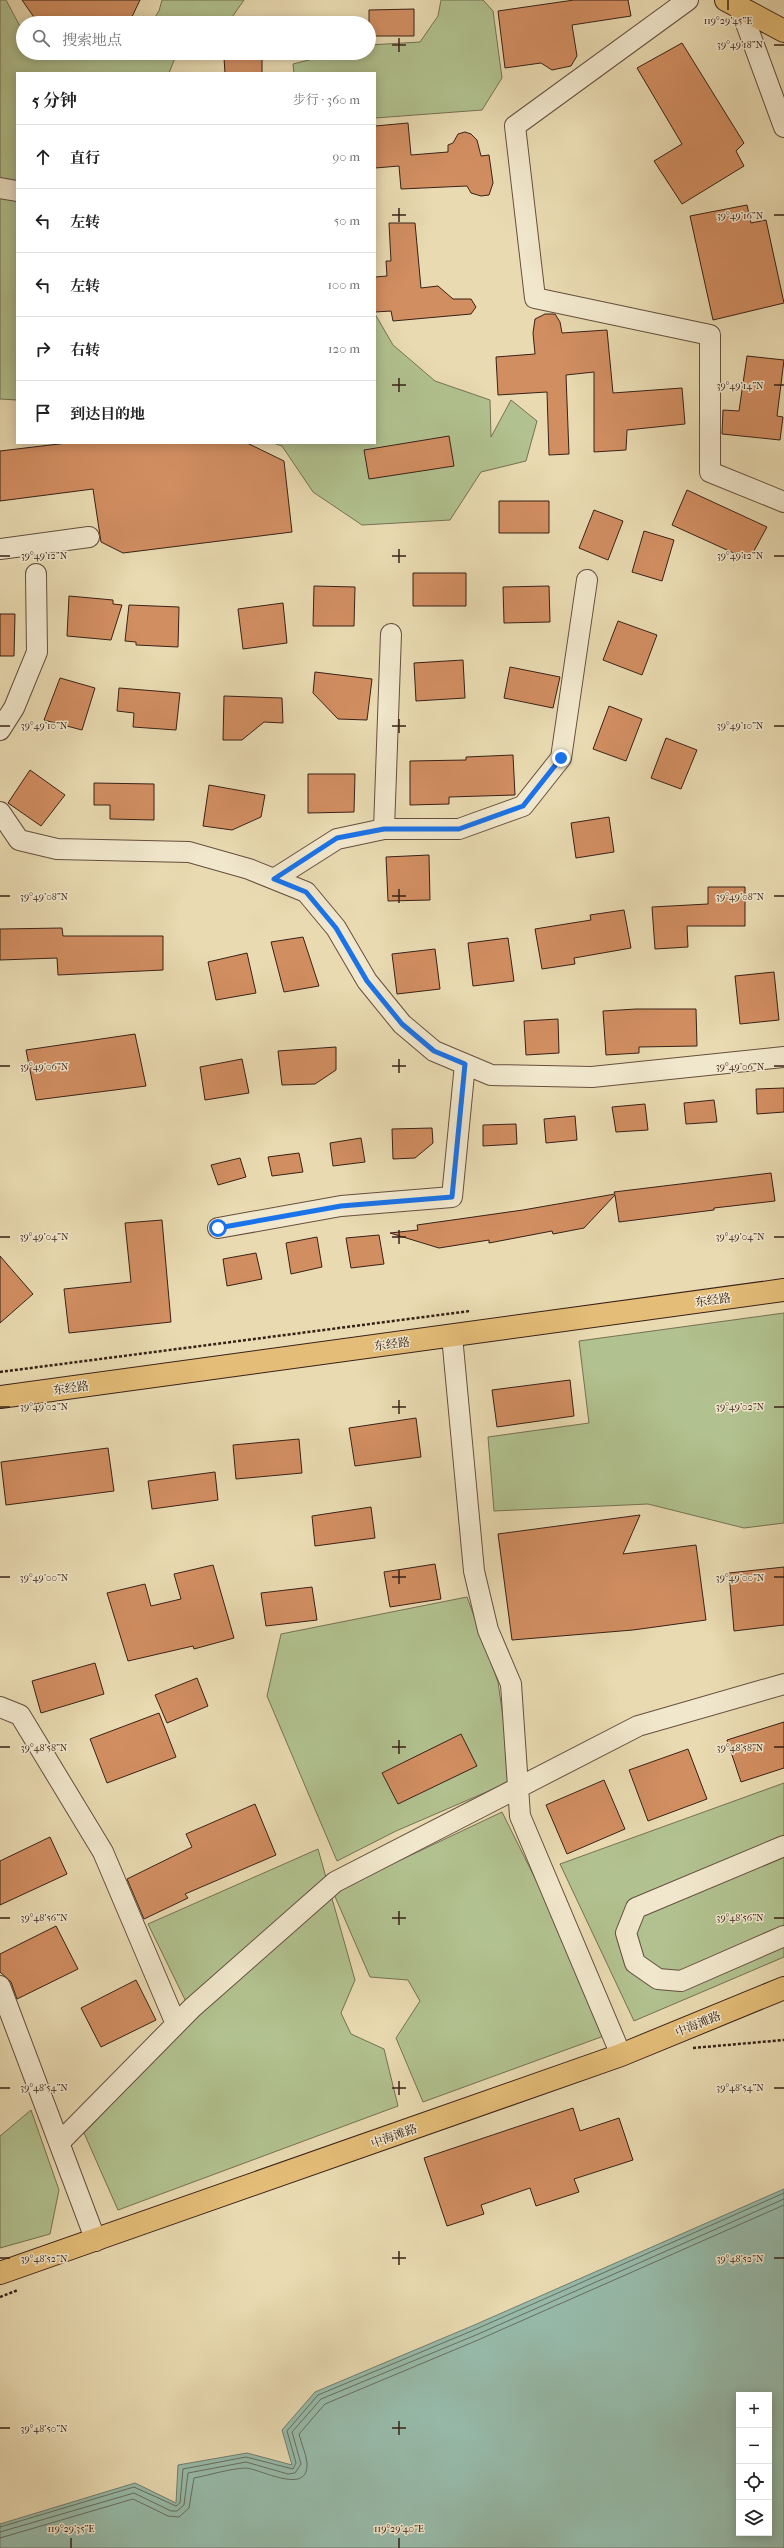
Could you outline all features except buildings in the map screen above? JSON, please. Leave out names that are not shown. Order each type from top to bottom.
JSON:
[{"type":"main road","points":[[733,4],[784,31]]},
{"type":"main road","name":"东经路","points":[[0,1397],[784,1290]]},
{"type":"main road","name":"中海滩路","points":[[0,2273],[621,2055],[784,1988]]},
{"type":"street","points":[[688,0],[515,126],[535,298],[710,335],[710,472],[784,502]]},
{"type":"street","points":[[733,4],[784,127]]},
{"type":"street","points":[[0,188],[16,191]]},
{"type":"street","points":[[0,549],[89,537]]},
{"type":"street","points":[[0,730],[14,708],[37,652],[36,574]]},
{"type":"street","points":[[274,879],[337,838],[384,829],[459,829],[523,806],[561,758],[587,580]]},
{"type":"street","points":[[384,829],[391,634]]},
{"type":"street","points":[[0,812],[19,840],[57,849],[189,852],[249,869],[306,892],[336,928],[367,981],[402,1024],[434,1051],[491,1075],[592,1077],[784,1057]]},
{"type":"street","points":[[218,1228],[341,1206],[452,1197],[465,1064]]},
{"type":"street","points":[[452,1336],[474,1571],[488,1630],[511,1684],[520,1816],[621,2055]]},
{"type":"street","points":[[60,2142],[176,2024],[335,1882],[638,1726],[784,1684]]},
{"type":"street","points":[[0,1707],[20,1715],[103,1852],[176,2024]]},
{"type":"street","points":[[784,1846],[636,1908],[626,1933],[635,1963],[658,1979],[681,1981],[784,1936]]},
{"type":"street","points":[[0,1986],[96,2240]]},
{"type":"path","points":[[0,1372],[475,1310]]},
{"type":"green space","points":[[0,0],[6,0],[16,19],[16,60],[174,60],[169,72],[16,72],[16,400],[0,399]]},
{"type":"green space","points":[[162,0],[244,0],[233,16],[156,16],[159,11]]},
{"type":"green space","points":[[441,0],[483,0],[493,11],[502,78],[482,110],[376,118],[376,72],[294,72],[293,64],[309,60],[376,60],[376,45],[420,42],[438,16]]},
{"type":"green space","points":[[376,316],[393,345],[435,381],[490,400],[491,437],[511,400],[537,421],[526,461],[481,472],[450,520],[362,525],[313,492],[282,446],[276,444],[376,444]]},
{"type":"green space","points":[[784,1313],[784,1523],[744,1528],[648,1504],[494,1511],[488,1437],[589,1423],[579,1341]]},
{"type":"green space","points":[[467,1597],[498,1682],[512,1781],[396,1831],[337,1861],[267,1696],[281,1634]]},
{"type":"green space","points":[[784,1783],[784,1957],[634,2021],[560,1864]]},
{"type":"green space","points":[[502,1812],[612,2033],[423,2102],[396,2038],[420,2001],[408,1980],[370,1977],[333,1892]]},
{"type":"green space","points":[[318,1849],[355,1980],[341,2013],[351,2034],[384,2049],[398,2106],[118,2210],[84,2133],[194,2018],[148,1924]]},
{"type":"green space","points":[[31,2110],[59,2190],[50,2234],[0,2248],[0,2136]]},
{"type":"water","points":[[784,2189],[784,2548],[0,2548],[0,2524],[135,2483],[176,2503],[178,2465],[247,2453],[292,2465],[282,2430],[315,2392],[472,2326]]},
{"type":"route","points":[[218,1228],[341,1206],[452,1197],[465,1064],[434,1051],[402,1024],[367,981],[336,928],[306,892],[274,879],[337,838],[384,829],[459,829],[523,806],[561,758]]}]
